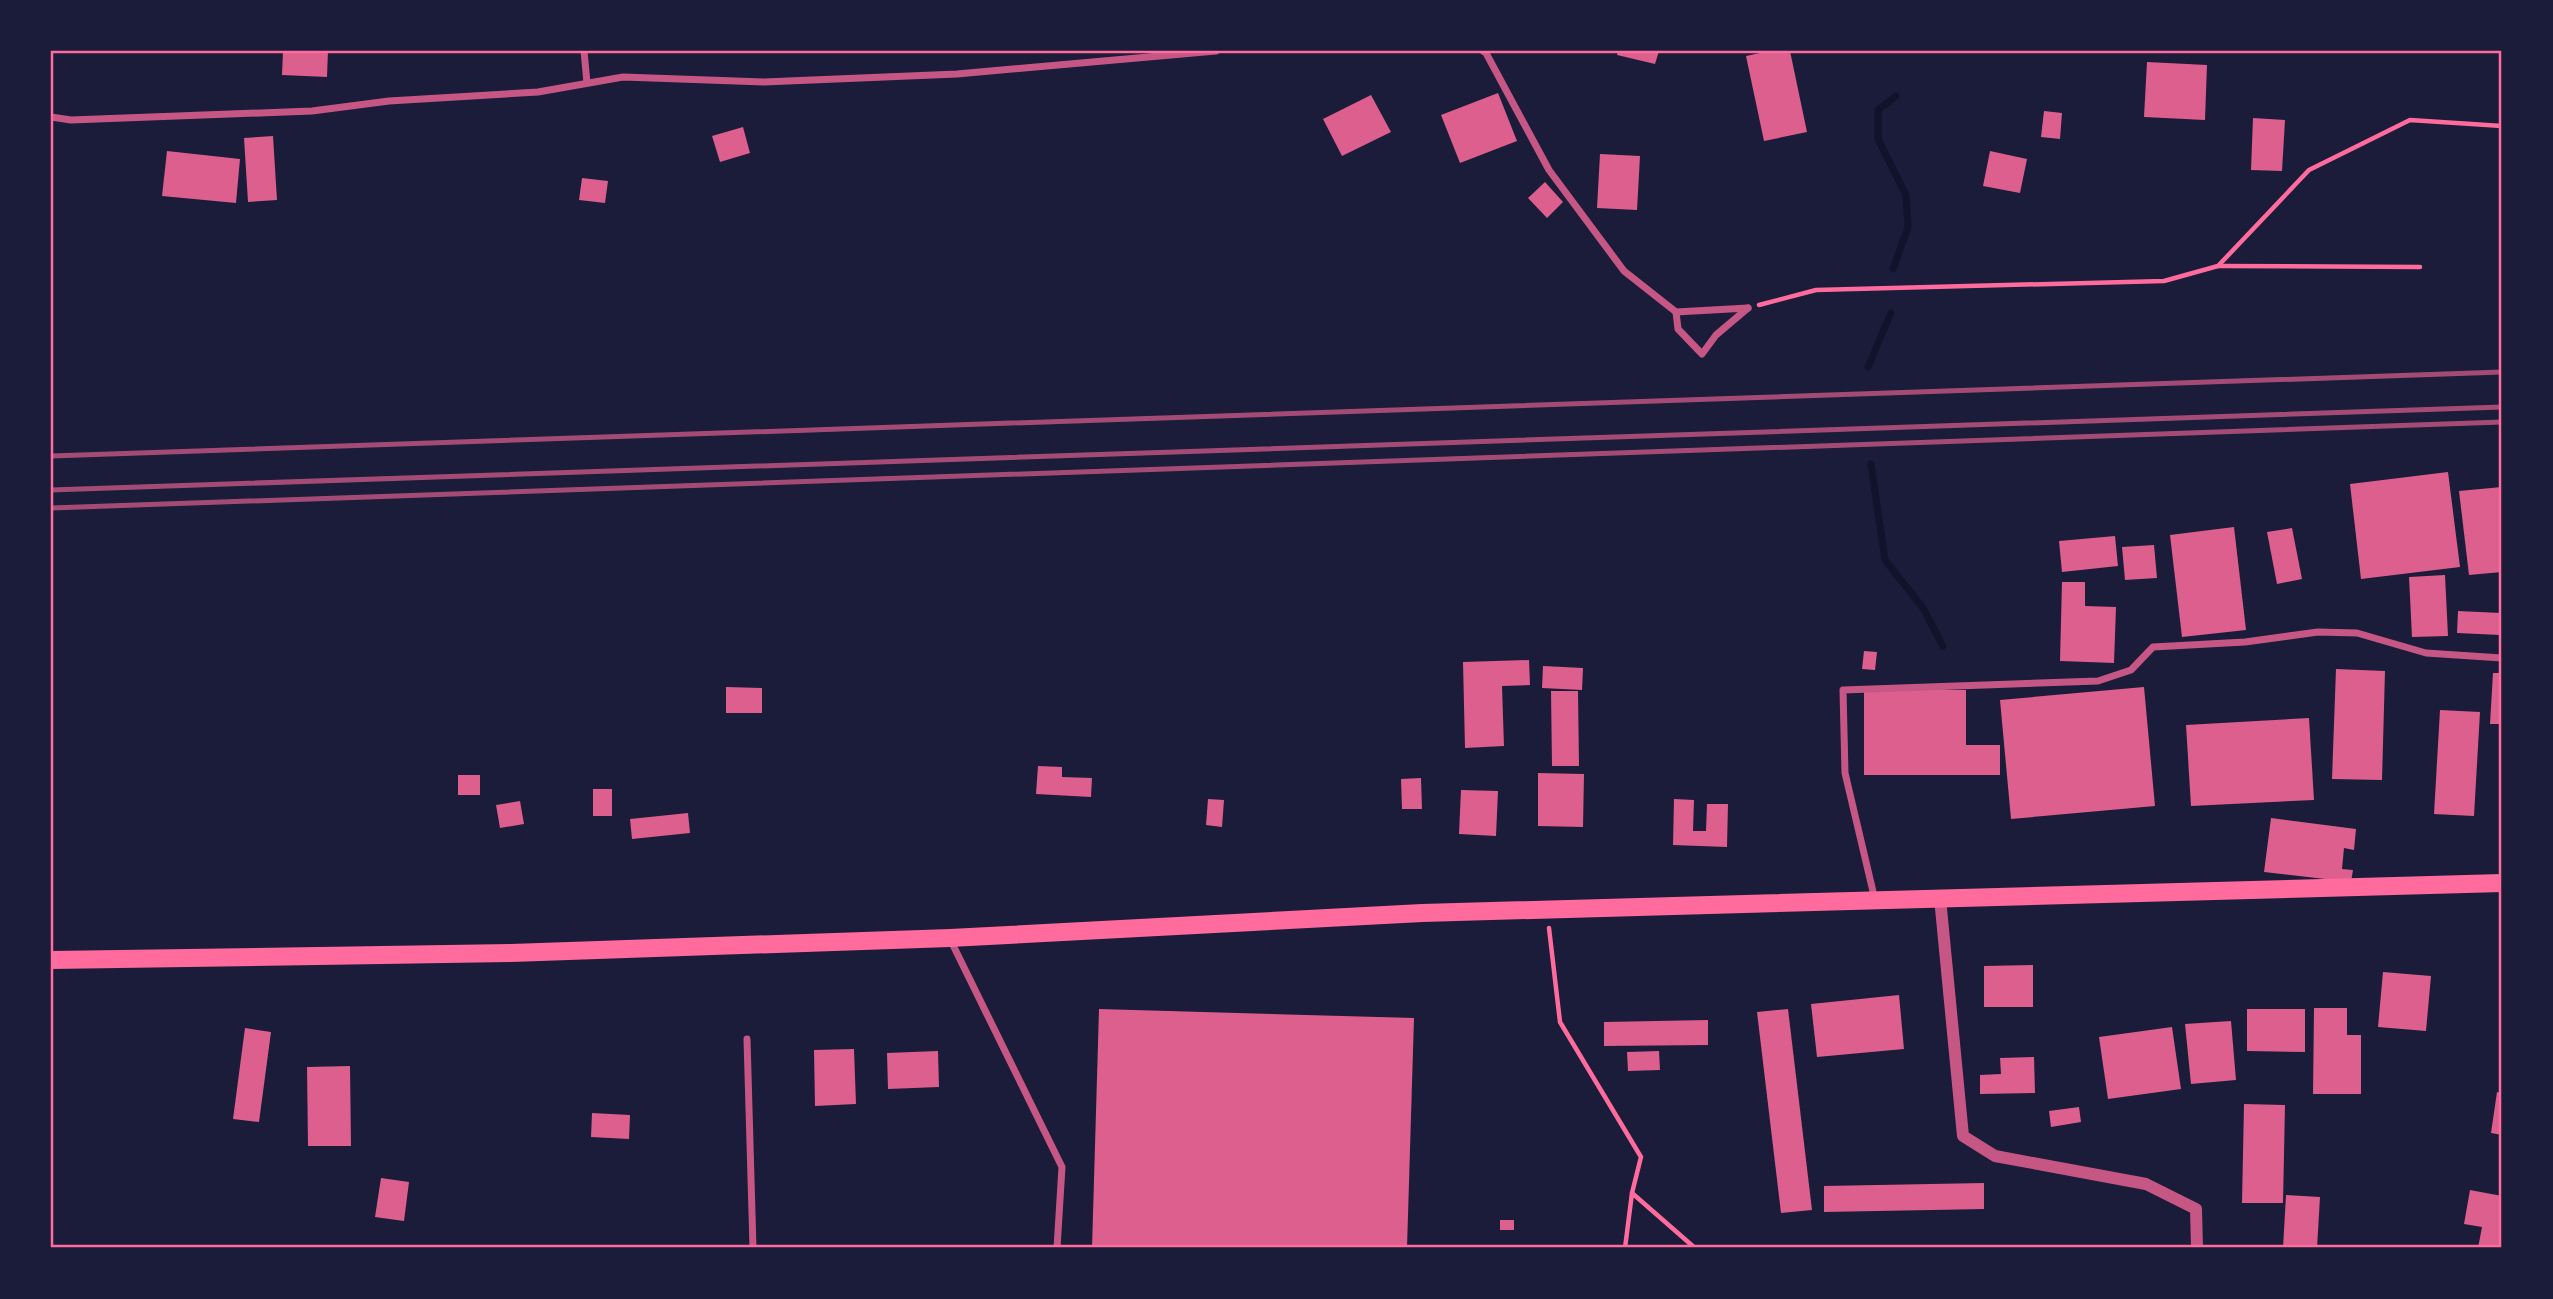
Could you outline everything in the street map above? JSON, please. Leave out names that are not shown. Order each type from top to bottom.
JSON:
[{"type":"main road","points":[[51,960],[511,953],[950,938],[1422,913],[2502,883]]},
{"type":"street","points":[[584,51],[587,83]]},
{"type":"street","points":[[51,117],[71,120],[312,111],[389,101],[538,92],[623,77],[764,82],[957,74],[1216,51]]},
{"type":"street","points":[[1483,51],[1486,52],[1549,170],[1624,271],[1676,312],[1748,308]]},
{"type":"street","points":[[1676,312],[1678,329],[1702,354],[1716,335],[1748,308]]},
{"type":"street","points":[[1875,900],[1845,773],[1843,690],[2098,681],[2131,670],[2153,647],[2245,642],[2318,632],[2357,633],[2426,653],[2502,658]]},
{"type":"street","points":[[1940,898],[1963,1136],[1995,1156],[2146,1184],[2196,1209],[2197,1248]]},
{"type":"street","points":[[950,938],[1062,1167],[1057,1248]]},
{"type":"street","points":[[747,1039],[753,1248]]},
{"type":"path","points":[[2218,266],[2309,170],[2410,120],[2502,126]]},
{"type":"path","points":[[1748,308],[1816,290],[2164,281],[2218,266],[2420,267]]},
{"type":"path","points":[[1547,909],[1560,1022],[1641,1157],[1632,1193],[1625,1248]]},
{"type":"path","points":[[1632,1193],[1695,1248]]},
{"type":"building","points":[[283,51],[328,51],[327,77],[282,75]]},
{"type":"building","points":[[1618,51],[1659,51],[1655,64],[1617,55]]},
{"type":"building","points":[[1769,51],[1790,51],[1807,132],[1764,141],[1746,56]]},
{"type":"building","points":[[2147,62],[2207,65],[2205,120],[2144,117]]},
{"type":"building","points":[[1498,93],[1517,141],[1460,163],[1441,115]]},
{"type":"building","points":[[1371,95],[1391,132],[1342,156],[1323,119]]},
{"type":"building","points":[[2044,111],[2062,113],[2060,139],[2041,137]]},
{"type":"building","points":[[2253,118],[2285,120],[2282,171],[2251,170]]},
{"type":"building","points":[[743,127],[750,153],[720,162],[712,136]]},
{"type":"building","points":[[273,136],[277,200],[248,202],[244,138]]},
{"type":"building","points":[[167,151],[240,159],[236,203],[162,196]]},
{"type":"building","points":[[1990,151],[2027,159],[2020,193],[1983,186]]},
{"type":"building","points":[[1600,154],[1640,156],[1637,210],[1597,208]]},
{"type":"building","points":[[582,178],[608,181],[605,203],[579,200]]},
{"type":"building","points":[[1545,182],[1563,202],[1547,218],[1528,198]]},
{"type":"building","points":[[2448,472],[2460,567],[2361,579],[2350,484]]},
{"type":"building","points":[[2502,487],[2502,572],[2469,575],[2459,491]]},
{"type":"building","points":[[2234,527],[2246,630],[2182,637],[2170,535]]},
{"type":"building","points":[[2292,528],[2302,579],[2277,584],[2267,532]]},
{"type":"building","points":[[2115,536],[2118,566],[2062,572],[2059,541]]},
{"type":"building","points":[[2154,545],[2157,578],[2125,580],[2122,547]]},
{"type":"building","points":[[2445,575],[2448,636],[2412,637],[2409,577]]},
{"type":"building","points":[[2062,582],[2085,582],[2085,606],[2116,607],[2114,663],[2060,661]]},
{"type":"building","points":[[2458,611],[2501,613],[2500,635],[2457,633]]},
{"type":"building","points":[[1864,651],[1877,652],[1875,670],[1862,669]]},
{"type":"building","points":[[1529,660],[1530,685],[1502,686],[1504,746],[1465,748],[1463,662]]},
{"type":"building","points":[[1543,666],[1583,668],[1582,690],[1542,688]]},
{"type":"building","points":[[2336,669],[2385,671],[2382,780],[2332,779]]},
{"type":"building","points":[[2493,673],[2502,673],[2502,724],[2490,724]]},
{"type":"building","points":[[726,687],[762,688],[762,713],[726,713]]},
{"type":"building","points":[[2144,687],[2155,806],[2011,819],[2000,700]]},
{"type":"building","points":[[1864,690],[1966,690],[1966,745],[2000,745],[2000,775],[1864,775]]},
{"type":"building","points":[[1551,691],[1578,691],[1579,766],[1552,766]]},
{"type":"building","points":[[2440,710],[2480,712],[2474,816],[2434,814]]},
{"type":"building","points":[[2309,718],[2314,800],[2191,806],[2186,725]]},
{"type":"building","points":[[1038,766],[1062,767],[1062,777],[1092,778],[1091,797],[1036,794]]},
{"type":"building","points":[[1538,773],[1584,774],[1583,827],[1538,826]]},
{"type":"building","points":[[458,775],[480,775],[480,795],[458,795]]},
{"type":"building","points":[[1421,778],[1422,809],[1402,809],[1401,779]]},
{"type":"building","points":[[593,789],[612,789],[612,816],[593,816]]},
{"type":"building","points":[[1461,790],[1498,791],[1496,836],[1459,834]]},
{"type":"building","points":[[1208,799],[1224,800],[1222,827],[1206,825]]},
{"type":"building","points":[[1674,799],[1694,800],[1693,831],[1706,831],[1707,804],[1728,804],[1727,847],[1673,845]]},
{"type":"building","points":[[520,801],[524,824],[500,828],[496,805]]},
{"type":"building","points":[[688,813],[690,833],[632,839],[630,819]]},
{"type":"building","points":[[2271,818],[2356,829],[2354,850],[2344,848],[2342,869],[2353,870],[2351,882],[2264,872]]},
{"type":"building","points":[[2033,965],[2033,1007],[1984,1007],[1984,966]]},
{"type":"building","points":[[2383,972],[2431,976],[2426,1031],[2378,1027]]},
{"type":"building","points":[[1899,995],[1904,1049],[1817,1057],[1811,1004]]},
{"type":"building","points":[[2314,1008],[2347,1008],[2347,1035],[2361,1035],[2361,1094],[2313,1094]]},
{"type":"building","points":[[1099,1009],[1414,1018],[1407,1248],[1092,1248]]},
{"type":"building","points":[[1788,1009],[1812,1210],[1781,1213],[1757,1012]]},
{"type":"building","points":[[2247,1009],[2305,1009],[2305,1052],[2247,1051]]},
{"type":"building","points":[[1708,1020],[1708,1045],[1604,1046],[1604,1022]]},
{"type":"building","points":[[2231,1021],[2236,1080],[2191,1084],[2185,1024]]},
{"type":"building","points":[[2172,1027],[2181,1089],[2108,1099],[2099,1037]]},
{"type":"building","points":[[245,1028],[271,1032],[259,1122],[233,1119]]},
{"type":"building","points":[[854,1049],[856,1104],[815,1106],[814,1050]]},
{"type":"building","points":[[938,1051],[939,1087],[888,1089],[887,1053]]},
{"type":"building","points":[[1659,1051],[1660,1070],[1628,1071],[1627,1052]]},
{"type":"building","points":[[2034,1057],[2035,1093],[1980,1094],[1980,1075],[2001,1074],[2000,1058]]},
{"type":"building","points":[[350,1066],[351,1146],[308,1146],[307,1067]]},
{"type":"building","points":[[2497,1092],[2502,1093],[2502,1135],[2491,1133]]},
{"type":"building","points":[[2244,1104],[2285,1105],[2283,1203],[2242,1203]]},
{"type":"building","points":[[2079,1107],[2081,1122],[2051,1127],[2049,1111]]},
{"type":"building","points":[[592,1113],[630,1115],[629,1139],[591,1137]]},
{"type":"building","points":[[381,1178],[409,1182],[404,1221],[375,1217]]},
{"type":"building","points":[[1984,1183],[1984,1209],[1824,1212],[1824,1186]]},
{"type":"building","points":[[2470,1190],[2502,1196],[2502,1248],[2478,1248],[2482,1227],[2464,1224]]},
{"type":"building","points":[[2286,1195],[2320,1197],[2317,1248],[2283,1248]]},
{"type":"building","points":[[1500,1220],[1514,1220],[1514,1230],[1500,1230]]},
{"type":"waterway","points":[[1893,269],[1908,227],[1906,195],[1878,139],[1878,110],[1896,96]]},
{"type":"waterway","points":[[1868,367],[1891,313]]},
{"type":"waterway","points":[[1871,464],[1885,560],[1923,608],[1943,646]]},
{"type":"railway","points":[[51,456],[2502,372]]},
{"type":"railway","points":[[51,490],[2502,407]]},
{"type":"railway","points":[[51,508],[2502,422]]}]
